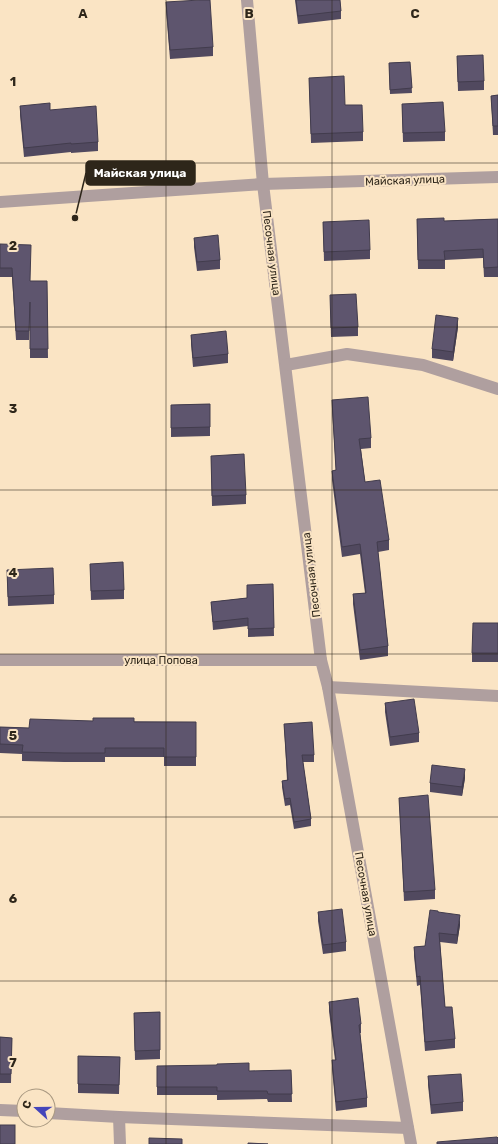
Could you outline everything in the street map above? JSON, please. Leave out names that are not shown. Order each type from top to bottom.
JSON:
[{"type":"street","name":"Песочная улица","points":[[247,0],[263,184],[322,660],[411,1144]]},
{"type":"street","name":"Майская улица","points":[[0,202],[263,184],[498,177]]},
{"type":"street","points":[[286,365],[348,354],[423,365],[498,388]]},
{"type":"street","name":"улица Попова","points":[[0,660],[322,660]]},
{"type":"street","points":[[328,687],[498,696]]},
{"type":"street","points":[[0,1110],[16,1111]]},
{"type":"street","points":[[56,1113],[408,1128]]},
{"type":"street","points":[[119,1117],[120,1144]]},
{"type":"building","points":[[210,0],[213,47],[170,50],[166,2]]},
{"type":"building","points":[[296,0],[340,0],[341,11],[298,16]]},
{"type":"building","points":[[483,55],[484,81],[458,82],[457,56]]},
{"type":"building","points":[[410,62],[412,88],[390,90],[389,63]]},
{"type":"building","points":[[344,76],[345,105],[362,105],[363,132],[311,134],[309,78]]},
{"type":"building","points":[[498,95],[498,126],[493,126],[491,96]]},
{"type":"building","points":[[443,102],[445,132],[403,133],[402,104]]},
{"type":"building","points":[[50,103],[50,110],[96,106],[98,142],[24,148],[20,106]]},
{"type":"building","points":[[444,218],[444,221],[498,219],[498,267],[484,268],[483,249],[444,251],[445,260],[418,260],[417,219]]},
{"type":"building","points":[[369,220],[370,250],[324,252],[323,222]]},
{"type":"building","points":[[218,235],[220,260],[197,262],[194,238]]},
{"type":"building","points":[[0,244],[31,245],[30,281],[47,281],[48,349],[30,349],[30,302],[29,331],[16,331],[12,268],[0,268]]},
{"type":"building","points":[[356,294],[358,327],[331,328],[330,295]]},
{"type":"building","points":[[436,315],[458,318],[453,352],[432,349]]},
{"type":"building","points":[[226,331],[228,354],[193,358],[191,335]]},
{"type":"building","points":[[368,397],[371,438],[359,439],[365,482],[380,480],[389,540],[377,542],[388,646],[360,650],[353,594],[366,593],[360,544],[342,547],[332,471],[336,470],[332,400]]},
{"type":"building","points":[[210,404],[210,427],[171,428],[171,405]]},
{"type":"building","points":[[244,454],[246,495],[212,496],[211,456]]},
{"type":"building","points":[[123,562],[124,590],[91,591],[90,564]]},
{"type":"building","points":[[53,568],[54,595],[8,597],[7,570]]},
{"type":"building","points":[[273,584],[274,628],[248,629],[248,618],[213,622],[211,602],[247,598],[247,585]]},
{"type":"building","points":[[473,623],[498,623],[498,653],[472,653]]},
{"type":"building","points":[[414,699],[419,733],[390,737],[385,703]]},
{"type":"building","points":[[93,718],[134,718],[134,722],[196,722],[196,757],[164,757],[164,748],[105,748],[105,753],[22,752],[23,745],[0,744],[0,727],[29,728],[30,719],[93,721]]},
{"type":"building","points":[[312,722],[314,755],[302,755],[311,819],[294,822],[290,798],[285,799],[282,781],[288,780],[284,724]]},
{"type":"building","points":[[432,765],[465,769],[462,787],[430,783]]},
{"type":"building","points":[[428,795],[435,890],[404,892],[399,798]]},
{"type":"building","points":[[342,909],[346,942],[323,945],[318,912]]},
{"type":"building","points":[[430,910],[460,915],[457,935],[439,933],[445,1007],[452,1007],[455,1039],[425,1042],[420,976],[417,977],[414,947],[425,946]]},
{"type":"building","points":[[358,998],[361,1024],[359,1025],[367,1098],[336,1102],[332,1060],[336,1060],[329,1002]]},
{"type":"building","points":[[160,1012],[160,1050],[135,1051],[134,1013]]},
{"type":"building","points":[[0,1037],[12,1038],[11,1074],[0,1074]]},
{"type":"building","points":[[78,1056],[120,1057],[119,1085],[78,1084]]},
{"type":"building","points":[[249,1063],[249,1071],[291,1070],[292,1094],[268,1094],[267,1091],[217,1091],[217,1087],[157,1087],[157,1066]]},
{"type":"building","points":[[461,1074],[463,1102],[431,1105],[428,1076]]},
{"type":"building","points":[[0,1125],[15,1125],[15,1144],[0,1144]]},
{"type":"building","points":[[497,1137],[498,1144],[437,1144],[437,1142]]},
{"type":"building","points":[[149,1138],[182,1139],[182,1144],[149,1144]]},
{"type":"place","name":"Майская улица","points":[[75,218]]}]
